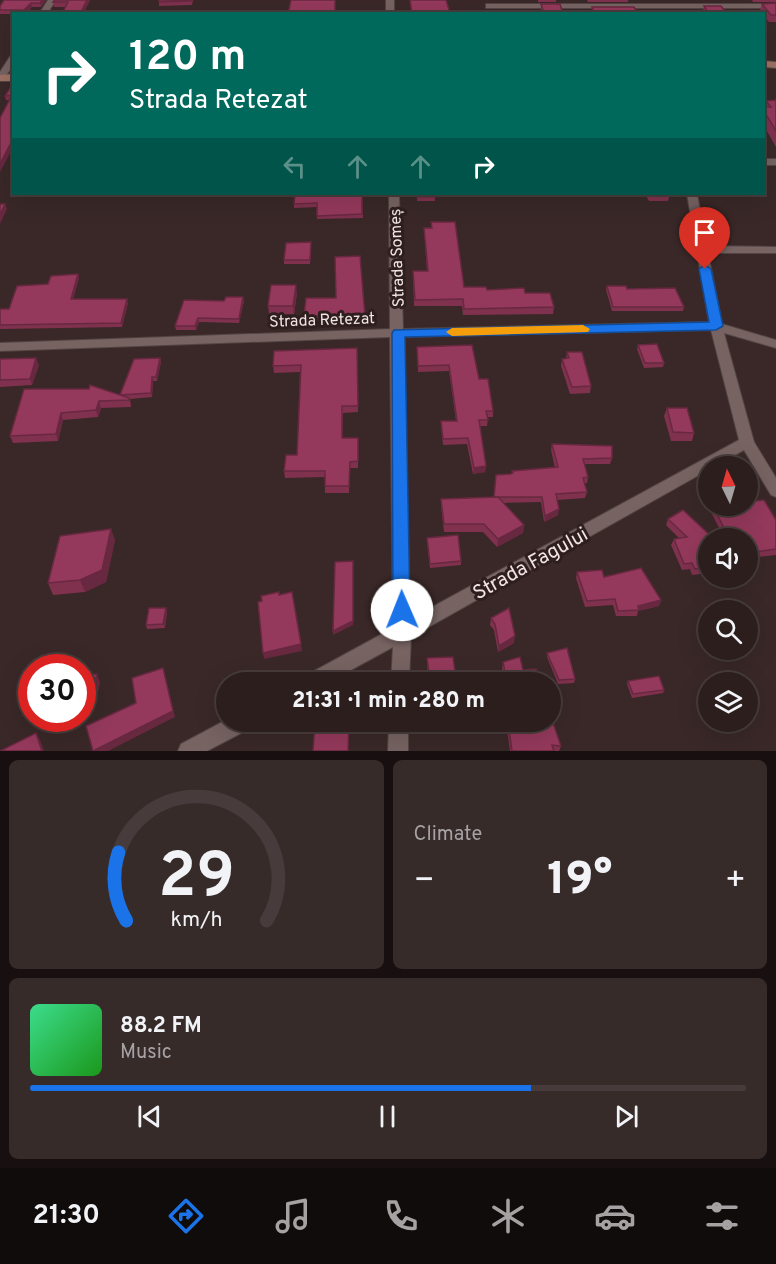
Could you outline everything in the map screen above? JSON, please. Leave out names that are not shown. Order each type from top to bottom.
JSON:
[{"type":"street","points":[[480,0],[502,12]]},
{"type":"street","points":[[489,6],[776,6]]},
{"type":"street","points":[[0,78],[12,60]]},
{"type":"street","name":"Strada Someș","points":[[394,195],[398,333],[402,633],[400,672]]},
{"type":"street","points":[[692,195],[716,326],[747,442],[776,491]]},
{"type":"street","points":[[701,249],[776,250]]},
{"type":"street","name":"Strada Retezat","points":[[0,347],[398,333],[716,326],[776,344]]},
{"type":"street","name":"Strada Fagului","points":[[330,672],[747,442]]},
{"type":"street","points":[[188,751],[223,732]]},
{"type":"street","points":[[398,751],[399,732]]},
{"type":"building","points":[[4,0],[42,0],[40,3],[31,3],[24,10],[0,10]]},
{"type":"building","points":[[55,0],[87,0],[81,12],[63,12],[68,2],[53,2]]},
{"type":"building","points":[[159,0],[191,0],[191,1],[159,2]]},
{"type":"building","points":[[291,0],[335,0],[335,12],[288,12]]},
{"type":"building","points":[[410,0],[446,0],[450,12],[412,12]]},
{"type":"building","points":[[776,3],[776,15],[771,15],[762,4]]},
{"type":"building","points":[[541,4],[560,4],[562,12],[543,12]]},
{"type":"building","points":[[704,6],[721,6],[726,12],[708,12]]},
{"type":"building","points":[[592,7],[634,7],[637,12],[594,12]]},
{"type":"building","points":[[12,85],[12,95],[5,96]]},
{"type":"building","points":[[12,95],[12,141],[0,164],[0,118]]},
{"type":"building","points":[[776,100],[776,131],[765,113],[765,107],[771,107],[766,101]]},
{"type":"building","points":[[295,195],[362,195],[362,214],[317,216],[317,203],[294,204]]},
{"type":"building","points":[[417,195],[435,195],[435,197],[417,197]]},
{"type":"building","points":[[0,204],[5,204],[0,215]]},
{"type":"building","points":[[431,222],[455,222],[464,287],[486,287],[487,290],[524,288],[525,293],[550,293],[554,307],[464,309],[463,299],[415,300],[413,271],[428,271],[424,228],[432,228]]},
{"type":"building","points":[[311,242],[310,260],[284,260],[286,243]]},
{"type":"building","points":[[360,256],[365,316],[304,316],[306,298],[336,298],[335,257]]},
{"type":"building","points":[[78,274],[71,299],[127,299],[121,323],[0,325],[0,309],[9,309],[17,286],[48,284],[51,276]]},
{"type":"building","points":[[271,285],[296,285],[293,306],[268,306]]},
{"type":"building","points":[[607,286],[626,286],[627,289],[675,288],[684,307],[613,307]]},
{"type":"building","points":[[226,297],[243,297],[239,319],[198,318],[195,326],[175,326],[184,300],[224,301]]},
{"type":"building","points":[[657,344],[664,363],[645,363],[638,345]]},
{"type":"building","points":[[472,345],[479,379],[488,379],[493,411],[486,411],[488,420],[479,420],[486,466],[474,468],[468,438],[443,439],[441,421],[457,421],[449,365],[418,366],[417,347]]},
{"type":"building","points":[[357,348],[358,406],[342,406],[342,438],[358,438],[358,461],[350,462],[349,486],[325,486],[325,471],[284,471],[286,455],[297,455],[301,365],[273,366],[274,351]]},
{"type":"building","points":[[567,352],[582,352],[591,386],[572,387],[562,359],[569,358]]},
{"type":"building","points":[[36,358],[30,379],[0,380],[0,359]]},
{"type":"building","points":[[160,358],[156,377],[152,377],[151,393],[120,395],[134,359]]},
{"type":"building","points":[[90,385],[129,398],[129,400],[99,401],[96,410],[61,413],[56,434],[10,436],[24,389],[89,389]]},
{"type":"building","points":[[667,408],[687,408],[694,433],[673,432]]},
{"type":"building","points":[[552,444],[612,446],[612,458],[583,459],[588,477],[583,478],[587,492],[556,494],[559,509],[545,516],[542,497],[494,497],[496,475],[510,474],[513,473],[512,471],[558,467]]},
{"type":"building","points":[[498,497],[524,525],[498,539],[484,524],[444,524],[441,499]]},
{"type":"building","points":[[764,500],[776,520],[776,549],[758,552],[758,528],[724,528],[718,516],[758,516],[758,501]]},
{"type":"building","points":[[683,510],[702,528],[698,528],[698,569],[695,569],[692,563],[684,564],[674,539],[687,537],[668,519]]},
{"type":"building","points":[[111,529],[102,570],[80,580],[48,583],[60,536]]},
{"type":"building","points":[[458,535],[461,561],[430,564],[427,538]]},
{"type":"building","points":[[353,561],[353,621],[333,631],[335,562]]},
{"type":"building","points":[[641,568],[661,600],[638,606],[639,610],[618,611],[615,599],[587,601],[577,572],[602,570],[604,577]]},
{"type":"building","points":[[279,592],[279,595],[292,592],[301,644],[263,653],[258,602],[262,601],[261,596]]},
{"type":"building","points":[[149,608],[166,608],[163,624],[146,625]]},
{"type":"building","points":[[509,608],[515,636],[499,646],[495,624],[491,618]]},
{"type":"building","points":[[567,648],[575,679],[561,680],[561,672],[555,672],[547,653]]},
{"type":"building","points":[[453,657],[455,671],[429,672],[427,658]]},
{"type":"building","points":[[520,657],[523,670],[536,669],[537,672],[505,672],[503,662]]},
{"type":"building","points":[[163,668],[173,711],[93,751],[88,732],[96,732],[96,721],[136,703],[132,678]]},
{"type":"building","points":[[659,676],[664,690],[633,694],[628,681]]},
{"type":"building","points":[[314,732],[349,732],[348,751],[313,751]]},
{"type":"building","points":[[509,732],[556,732],[561,746],[552,745],[554,751],[512,751]]},
{"type":"building","points":[[36,733],[42,751],[0,751]]},
{"type":"slow traffic","points":[[452,332],[583,329]]},
{"type":"route","points":[[402,610],[398,333],[716,326],[705,269]]}]
